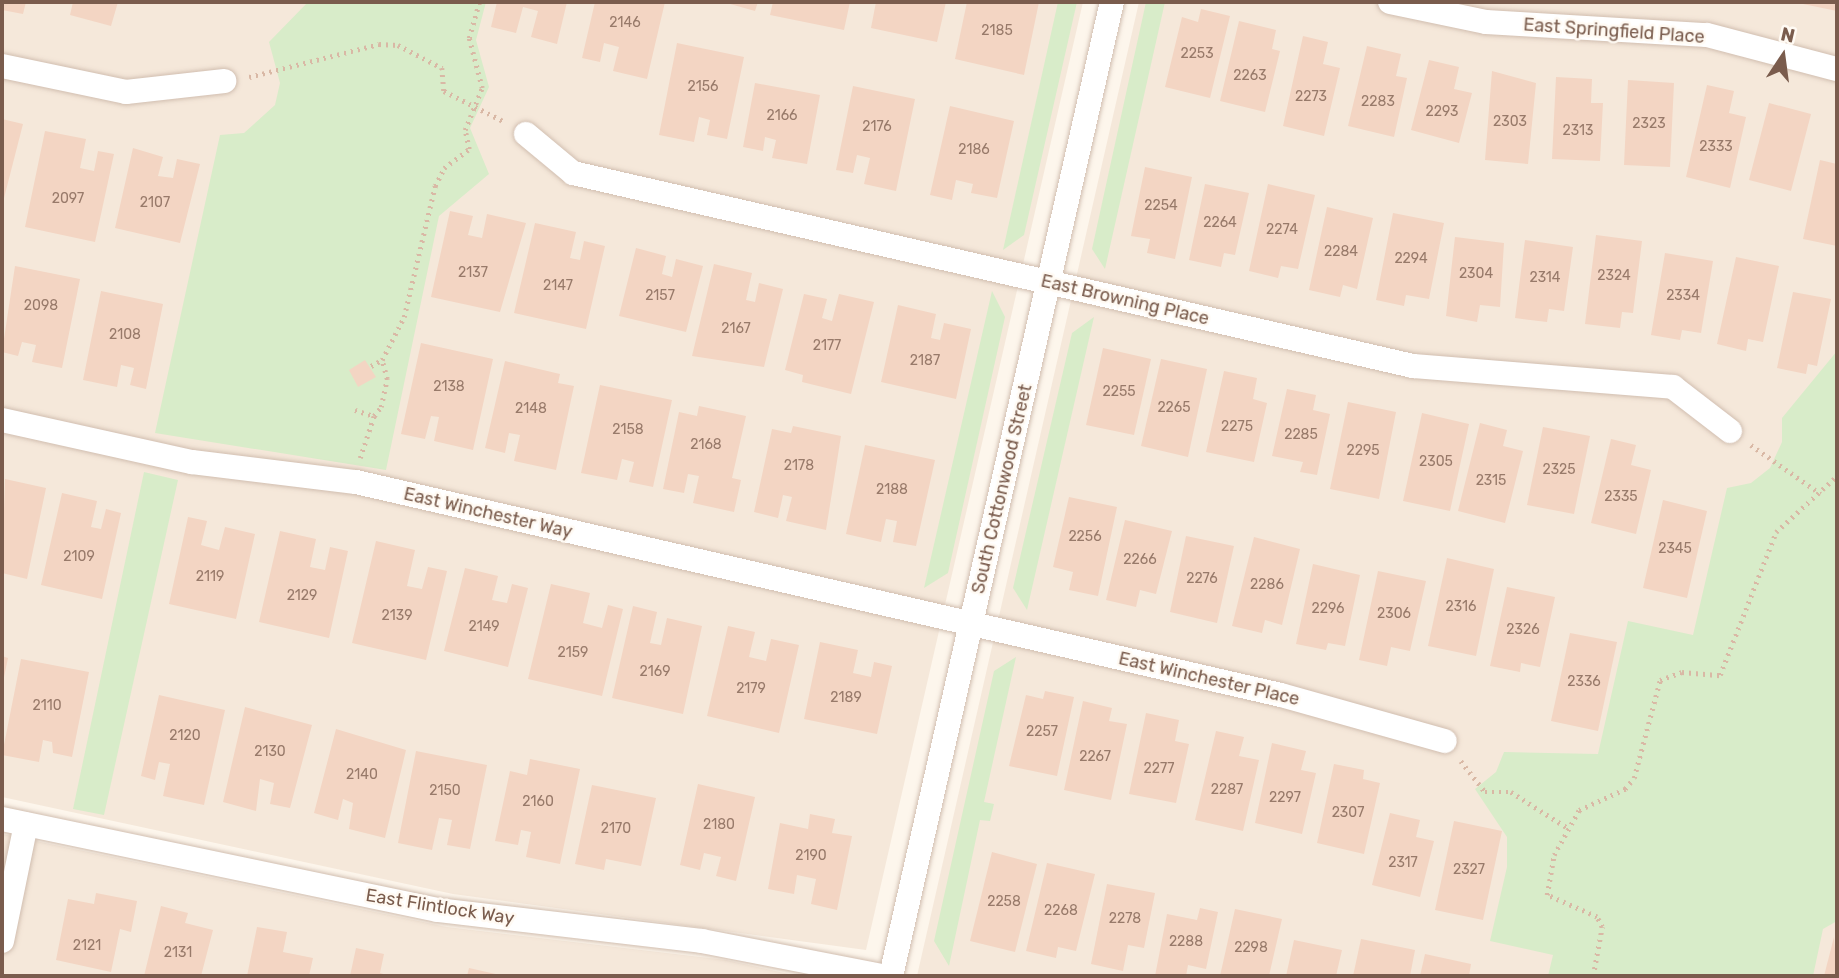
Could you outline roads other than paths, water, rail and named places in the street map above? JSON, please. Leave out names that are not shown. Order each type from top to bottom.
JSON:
[{"type":"street","name":"South Cottonwood Street","points":[[891,976],[1112,2]]},
{"type":"street","name":"East Springfield Place","points":[[1390,2],[1486,22],[1707,35],[1837,69]]},
{"type":"street","points":[[2,66],[126,92],[224,81]]},
{"type":"street","name":"East Browning Place","points":[[526,134],[573,173],[1413,366],[1673,387],[1730,431]]},
{"type":"street","name":"East Winchester Way","points":[[2,420],[192,462],[356,482],[971,624]]},
{"type":"street","name":"East Winchester Place","points":[[971,624],[1281,695],[1445,741]]},
{"type":"street","name":"East Flintlock Way","points":[[2,819],[438,910],[702,941],[882,976]]},
{"type":"street","points":[[2,942],[26,824]]}]
